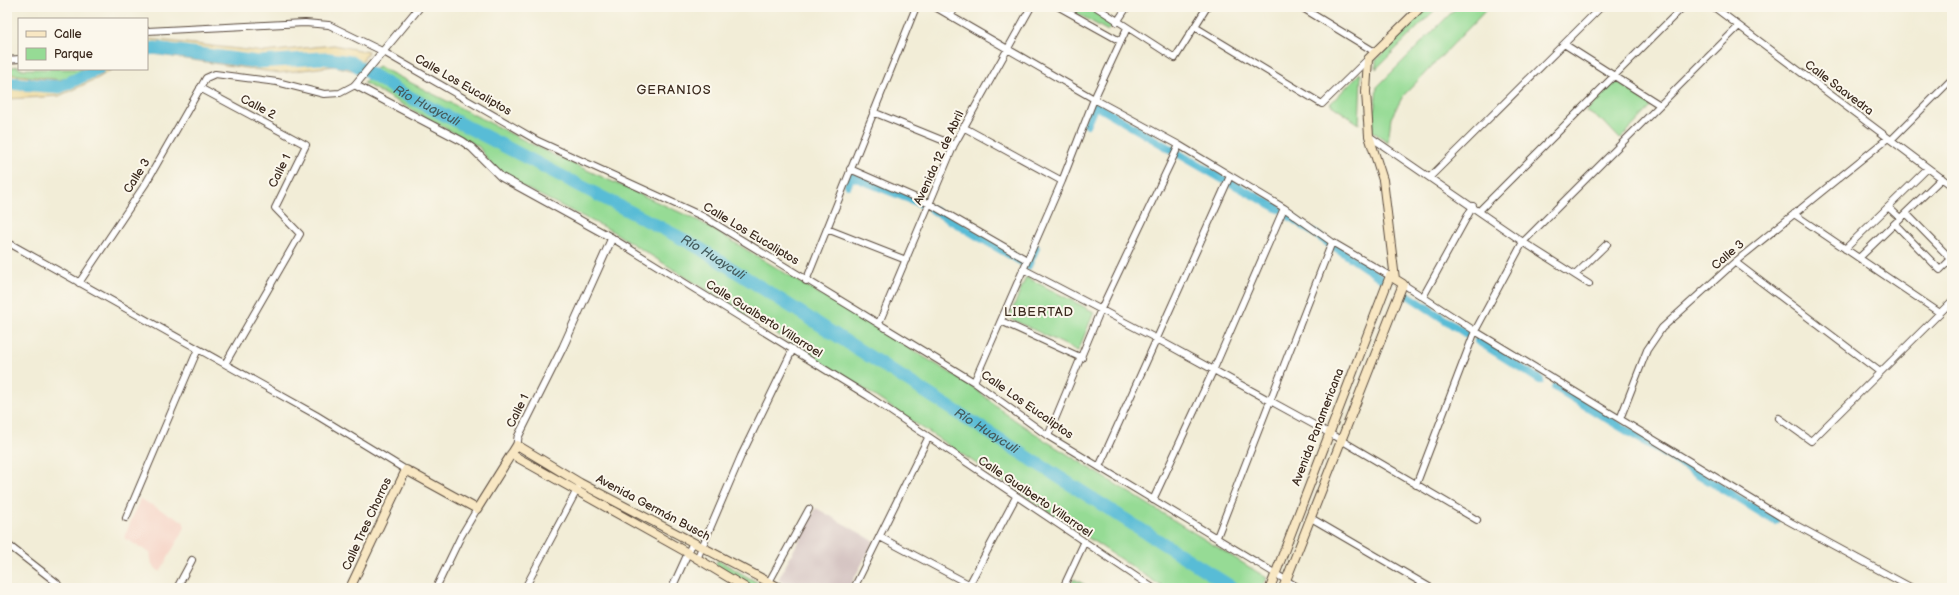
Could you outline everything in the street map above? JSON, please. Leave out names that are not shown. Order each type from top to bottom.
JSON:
[{"type":"main road","points":[[1368,58],[1421,7]]},
{"type":"main road","name":"Avenida Panamericana","points":[[1283,588],[1342,441],[1396,280],[1383,180],[1368,136],[1366,92],[1368,58]]},
{"type":"main road","name":"Avenida Panamericana","points":[[1270,588],[1328,433],[1396,280]]},
{"type":"main road","name":"Calle 1","points":[[477,509],[517,446]]},
{"type":"main road","name":"Avenida Germán Busch","points":[[517,446],[580,483],[780,588]]},
{"type":"main road","name":"Avenida Germán Busch","points":[[511,454],[688,553],[746,588]]},
{"type":"main road","points":[[406,470],[477,509]]},
{"type":"main road","name":"Calle Tres Chorros","points":[[350,588],[406,470]]},
{"type":"street","points":[[806,281],[916,7]]},
{"type":"street","points":[[935,7],[1094,99],[1179,145],[1284,208],[1332,242],[1424,297],[1475,332],[1780,517],[1912,588]]},
{"type":"street","points":[[950,16],[956,7]]},
{"type":"street","name":"Avenida 12 de Abril","points":[[879,323],[954,145],[1031,7]]},
{"type":"street","points":[[1059,7],[1120,42]]},
{"type":"street","points":[[1096,7],[1117,22],[1176,58],[1207,7]]},
{"type":"street","points":[[1117,22],[1127,7]]},
{"type":"street","points":[[1301,7],[1374,52]]},
{"type":"street","points":[[1430,177],[1601,7]]},
{"type":"street","points":[[1480,211],[1683,7]]},
{"type":"street","name":"Calle Saavedra","points":[[1714,7],[1952,186]]},
{"type":"street","points":[[355,85],[417,8]]},
{"type":"street","name":"Calle Los Eucaliptos","points":[[148,31],[305,23],[329,25],[382,51],[538,141],[704,218],[974,382],[1048,436],[1300,588]]},
{"type":"street","points":[[1416,485],[1475,332],[1523,242],[1739,26]]},
{"type":"street","points":[[1195,27],[1322,104],[1368,58]]},
{"type":"street","points":[[974,382],[1062,181],[1094,99],[1127,28]]},
{"type":"street","points":[[1564,44],[1660,105]]},
{"type":"street","points":[[7,60],[18,59]]},
{"type":"street","name":"Calle 3","points":[[79,283],[146,184],[206,78],[215,74],[276,82],[324,94],[340,93],[355,85]]},
{"type":"street","name":"Calle 3","points":[[1620,419],[1647,350],[1662,328],[1735,262],[1890,139],[1952,79]]},
{"type":"street","name":"Calle Gualberto Villarroel","points":[[355,85],[462,141],[472,148],[501,177],[612,238],[793,349],[1153,588]]},
{"type":"street","name":"Calle 2","points":[[200,88],[306,145]]},
{"type":"street","points":[[873,112],[954,145]]},
{"type":"street","points":[[963,127],[1062,181]]},
{"type":"street","points":[[1368,136],[1473,206],[1523,242],[1590,284]]},
{"type":"street","name":"Calle 1","points":[[225,364],[300,234],[275,208],[306,145]]},
{"type":"street","points":[[1048,436],[1082,358],[1101,309],[1179,145]]},
{"type":"street","points":[[1846,249],[1928,168]]},
{"type":"street","points":[[850,169],[930,204],[1027,260]]},
{"type":"street","points":[[1099,467],[1230,176]]},
{"type":"street","points":[[1859,258],[1942,178]]},
{"type":"street","points":[[1424,297],[1473,206]]},
{"type":"street","points":[[1888,207],[1900,218]]},
{"type":"street","points":[[1153,500],[1213,371],[1284,208]]},
{"type":"street","points":[[1895,224],[1940,270],[1951,259],[1906,213]]},
{"type":"street","points":[[1794,214],[1940,313]]},
{"type":"street","points":[[827,228],[906,260]]},
{"type":"street","name":"Calle 1","points":[[517,446],[518,437],[563,347],[612,238]]},
{"type":"street","points":[[7,242],[225,364],[406,470]]},
{"type":"street","points":[[1217,537],[1332,242]]},
{"type":"street","points":[[1575,275],[1607,244]]},
{"type":"street","points":[[1735,262],[1880,372]]},
{"type":"street","points":[[1023,269],[1157,339],[1328,433],[1477,520]]},
{"type":"street","points":[[1779,418],[1811,441],[1952,301]]},
{"type":"street","points":[[1001,321],[1082,358]]},
{"type":"street","points":[[126,518],[198,349]]},
{"type":"street","points":[[697,559],[741,456],[793,349]]},
{"type":"street","points":[[854,588],[928,438]]},
{"type":"street","points":[[525,588],[580,483]]},
{"type":"street","points":[[968,586],[1016,497]]},
{"type":"street","name":"Calle 1","points":[[436,588],[461,536],[477,509]]},
{"type":"street","points":[[769,582],[809,509]]},
{"type":"street","points":[[1311,518],[1431,588]]},
{"type":"street","points":[[880,537],[968,586],[976,588]]},
{"type":"street","points":[[672,588],[693,542]]},
{"type":"street","points":[[1063,588],[1084,543]]},
{"type":"street","points":[[7,544],[57,583],[60,588]]},
{"type":"street","points":[[177,588],[192,560]]},
{"type":"shaded area","points":[[140,499],[183,521],[185,527],[160,572],[152,565],[150,553],[124,538]]},
{"type":"shaded area","points":[[816,508],[874,541],[849,588],[793,588],[778,580]]},
{"type":"green space","points":[[1066,7],[1091,7],[1114,23],[1114,25],[1108,31]]},
{"type":"green space","points":[[1428,7],[1438,7],[1376,69],[1376,60]]},
{"type":"green space","points":[[1457,7],[1489,7],[1403,96],[1391,118],[1388,142],[1372,131],[1377,87]]},
{"type":"green space","points":[[18,66],[18,70],[85,70],[60,80],[7,74],[7,68]]},
{"type":"green space","points":[[378,66],[545,151],[699,221],[972,386],[1006,414],[1046,441],[1267,578],[1262,588],[1164,588],[850,380],[612,231],[497,174],[479,147],[364,83]]},
{"type":"green space","points":[[1360,73],[1361,77],[1359,124],[1330,104]]},
{"type":"green space","points":[[1618,82],[1651,107],[1620,139],[1605,123],[1586,111],[1614,83]]},
{"type":"green space","points":[[1026,277],[1094,312],[1078,351],[1009,318]]},
{"type":"green space","points":[[717,561],[720,561],[767,588],[755,588],[717,566],[715,564]]},
{"type":"green space","points":[[1074,579],[1091,588],[1069,588]]},
{"type":"sand","points":[[148,40],[265,52],[334,45],[368,52],[356,71],[334,66],[279,73],[153,54],[148,55]]},
{"type":"sand","points":[[85,70],[110,70],[98,78],[59,96],[7,99],[7,74],[60,80]]},
{"type":"waterway","name":"Río Huayculi","points":[[148,49],[155,48],[258,62],[322,58],[351,62],[402,93],[696,246],[1233,588]]},
{"type":"waterway","name":"Río Huayculi","points":[[7,83],[60,87],[96,70]]},
{"type":"waterway","points":[[1087,124],[1095,105],[1172,150]]},
{"type":"waterway","points":[[1179,154],[1224,180]]},
{"type":"waterway","points":[[848,185],[851,176],[922,204]]},
{"type":"waterway","points":[[1231,183],[1279,209]]},
{"type":"waterway","points":[[931,209],[1022,262]]},
{"type":"waterway","points":[[1286,214],[1328,243]]},
{"type":"waterway","points":[[1335,247],[1382,279]]},
{"type":"waterway","points":[[1028,266],[1036,248]]},
{"type":"waterway","points":[[1406,294],[1468,335]]},
{"type":"waterway","points":[[1478,341],[1540,380]]},
{"type":"waterway","points":[[1555,387],[1775,521]]},
{"type":"district","name":"GERANIOS","points":[[674,90]]},
{"type":"district","name":"LIBERTAD","points":[[1039,312]]}]
